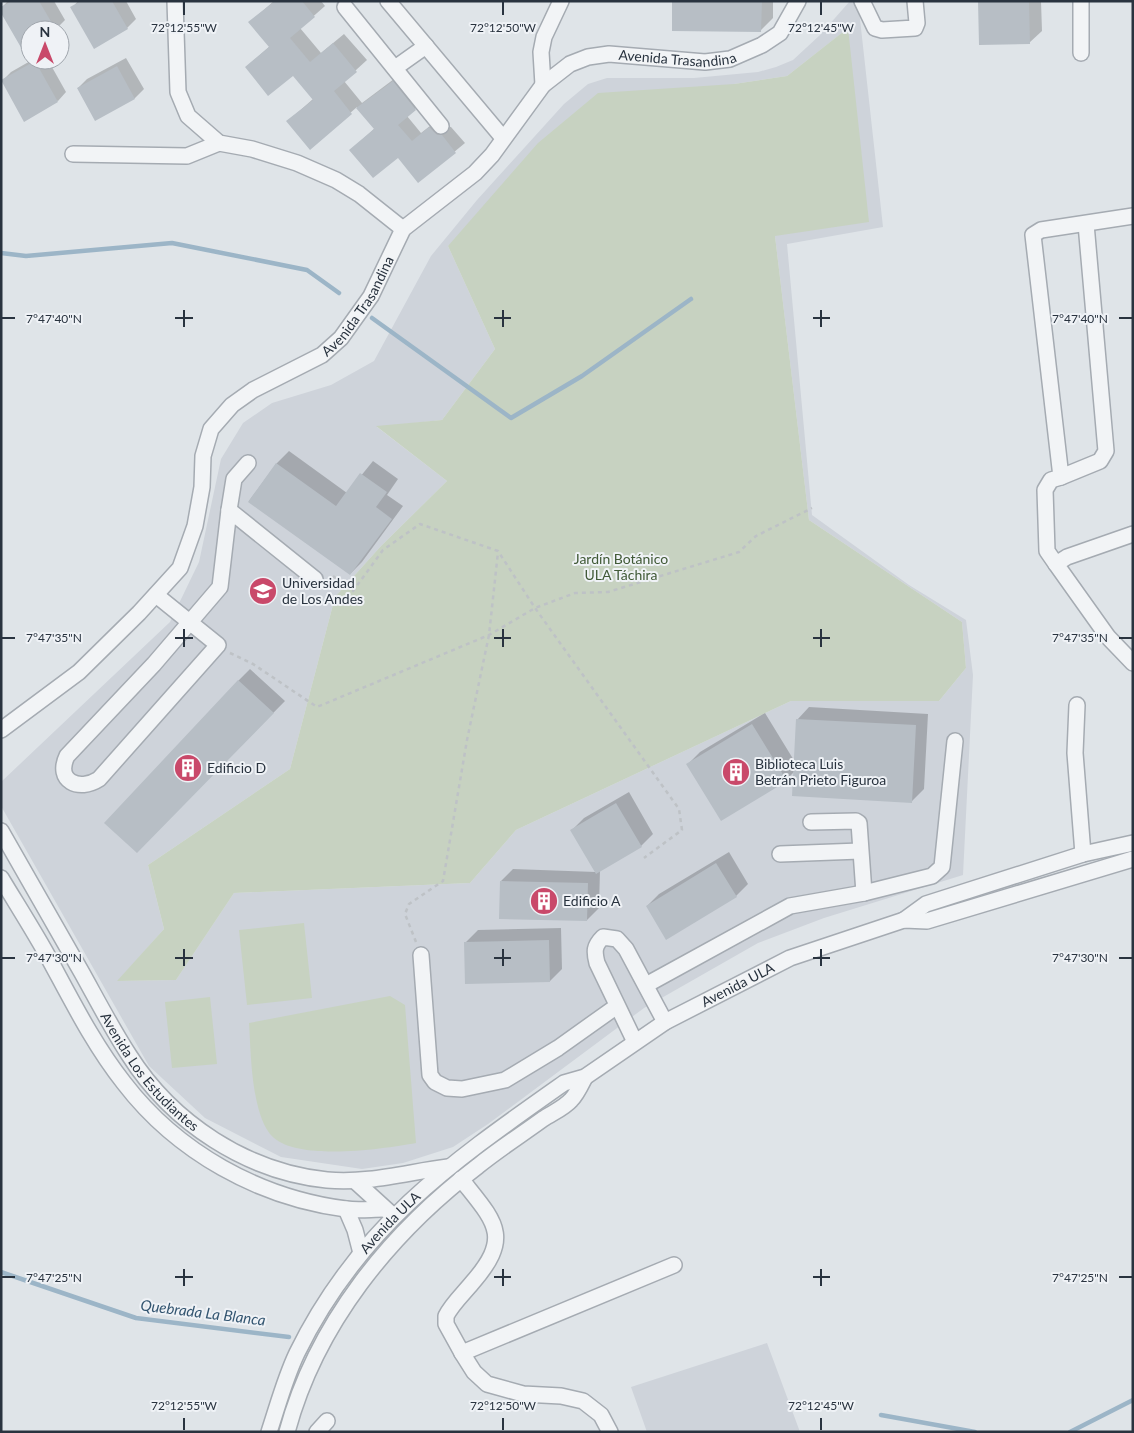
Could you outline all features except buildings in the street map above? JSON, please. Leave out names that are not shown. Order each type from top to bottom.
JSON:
[{"type":"street","points":[[174,1],[178,92],[188,116],[219,142],[252,149],[316,170],[359,194],[404,229]]},
{"type":"street","points":[[388,1],[503,138]]},
{"type":"street","points":[[542,85],[541,52],[544,37],[561,1]]},
{"type":"street","name":"Avenida Trasandina","points":[[1,730],[79,672],[156,595],[180,568],[191,540],[202,487],[203,456],[211,429],[232,405],[253,390],[322,355],[342,338],[371,296],[404,229],[475,173],[527,108],[542,85],[570,64],[588,57],[609,54],[705,62],[730,59],[762,45],[780,32],[798,1]]},
{"type":"street","points":[[862,1],[875,28],[882,30],[915,28],[917,23],[915,1]]},
{"type":"street","points":[[1081,1],[1081,52]]},
{"type":"street","points":[[345,7],[441,126]]},
{"type":"street","points":[[395,68],[426,46]]},
{"type":"street","points":[[73,154],[188,156],[219,142]]},
{"type":"street","points":[[1060,477],[1033,236],[1041,230],[1133,216]]},
{"type":"street","points":[[1086,224],[1106,451],[1100,461],[1051,480],[1045,490],[1046,550],[1108,637],[1133,663]]},
{"type":"street","points":[[156,595],[189,621],[218,645],[99,779],[90,785],[78,785],[68,780],[64,773],[64,764],[68,756],[154,664],[189,621],[220,587],[234,479],[248,463]]},
{"type":"street","points":[[229,510],[315,579]]},
{"type":"street","points":[[1056,564],[1067,557],[1133,534]]},
{"type":"street","points":[[1077,705],[1075,754],[1083,854]]},
{"type":"street","points":[[646,984],[790,906],[864,893],[932,876],[942,867],[955,741]]},
{"type":"street","points":[[811,822],[856,821],[860,827],[864,893]]},
{"type":"street","name":"Avenida Los Estudiantes","points":[[1,831],[129,1056],[173,1108],[222,1146],[258,1164],[327,1180],[355,1181],[448,1167]]},
{"type":"street","name":"Avenida ULA","points":[[287,1432],[300,1391],[332,1325],[348,1301],[408,1226],[461,1178],[571,1100],[586,1078],[635,1042],[665,1022],[790,958],[904,920],[926,904],[1083,854],[1133,843]]},
{"type":"street","points":[[780,854],[860,851]]},
{"type":"street","name":"Avenida ULA","points":[[904,920],[927,921],[1133,859]]},
{"type":"street","name":"Avenida Los Estudiantes","points":[[1,878],[79,1012],[123,1082],[145,1108],[170,1132],[204,1157],[253,1184],[288,1196],[346,1209],[388,1212]]},
{"type":"street","points":[[635,1042],[594,953],[596,945],[603,937],[617,939],[626,949],[665,1022]]},
{"type":"street","points":[[421,955],[430,1075],[435,1082],[447,1088],[462,1089],[505,1080],[514,1076],[558,1048],[617,1006]]},
{"type":"street","name":"Avenida ULA","points":[[269,1432],[297,1353],[335,1286],[361,1253],[388,1212],[564,1084],[586,1078]]},
{"type":"street","points":[[461,1178],[490,1218],[494,1226],[497,1242],[494,1253],[484,1268],[446,1316],[446,1324],[462,1353],[474,1372],[487,1384],[523,1394],[561,1396],[583,1401],[601,1415],[610,1432]]},
{"type":"street","points":[[355,1181],[388,1212],[408,1226]]},
{"type":"street","points":[[346,1209],[356,1230],[361,1253]]},
{"type":"street","points":[[462,1353],[674,1265]]},
{"type":"path","points":[[218,645],[253,664],[317,707],[489,635],[535,608],[575,593],[608,592],[739,552],[756,536],[812,508]]},
{"type":"path","points":[[334,576],[353,590],[383,550],[420,524],[498,551],[535,608],[679,809],[682,830],[644,858]]},
{"type":"path","points":[[421,955],[405,914],[409,904],[443,881],[467,740],[489,635],[498,551]]},
{"type":"shaded area","name":"Universidad de Los Andes","points":[[850,1],[858,1],[883,227],[787,244],[812,515],[909,585],[966,620],[973,675],[963,875],[824,918],[758,943],[644,1008],[488,1124],[453,1147],[403,1163],[362,1169],[281,1157],[205,1118],[149,1066],[1,806],[1,782],[170,622],[199,562],[221,459],[243,423],[272,403],[331,385],[374,361],[431,256],[477,200],[564,104],[588,84],[607,78],[694,78],[758,72],[793,60],[820,35]],"holes":[[[847,29],[775,236],[809,520],[962,622],[966,668],[939,701],[791,701],[516,830],[470,883],[234,893],[176,980],[118,981],[164,929],[148,865],[290,769],[335,597],[381,546],[447,481],[377,427],[442,420],[495,349],[448,246],[734,84],[787,76]]]},
{"type":"shaded area","points":[[767,1343],[800,1432],[647,1432],[631,1387]]},
{"type":"green space","name":"Jardín Botánico ULA Táchira","points":[[848,28],[869,222],[775,236],[809,520],[962,622],[966,668],[939,701],[791,701],[516,830],[470,883],[234,893],[176,980],[117,981],[164,929],[148,865],[290,769],[335,597],[381,546],[447,481],[376,426],[442,420],[495,349],[448,246],[538,143],[598,93],[734,84],[787,76]]},
{"type":"green space","points":[[304,923],[312,998],[247,1005],[239,930]]},
{"type":"green space","points":[[390,996],[405,1005],[416,1143],[364,1150],[322,1151],[286,1145],[274,1138],[266,1129],[257,1100],[252,1067],[249,1023]]},
{"type":"green space","points":[[210,997],[217,1064],[172,1068],[165,1002]]},
{"type":"waterway","points":[[1,253],[26,256],[172,243],[307,270],[339,293]]},
{"type":"waterway","points":[[372,318],[511,418],[582,376],[691,299]]},
{"type":"waterway","name":"Quebrada La Blanca","points":[[1,1272],[136,1318],[289,1337]]},
{"type":"waterway","name":"Quebrada La Blanca","points":[[1070,1432],[1133,1400]]},
{"type":"waterway","name":"Quebrada La Blanca","points":[[881,1415],[975,1432]]},
{"type":"place","name":"Universidad de Los Andes","points":[[263,591]]},
{"type":"place","name":"Edificio D","points":[[188,768]]},
{"type":"place","name":"Biblioteca Luis Betrán Prieto Figuroa","points":[[736,772]]},
{"type":"place","name":"Edificio A","points":[[544,901]]}]
